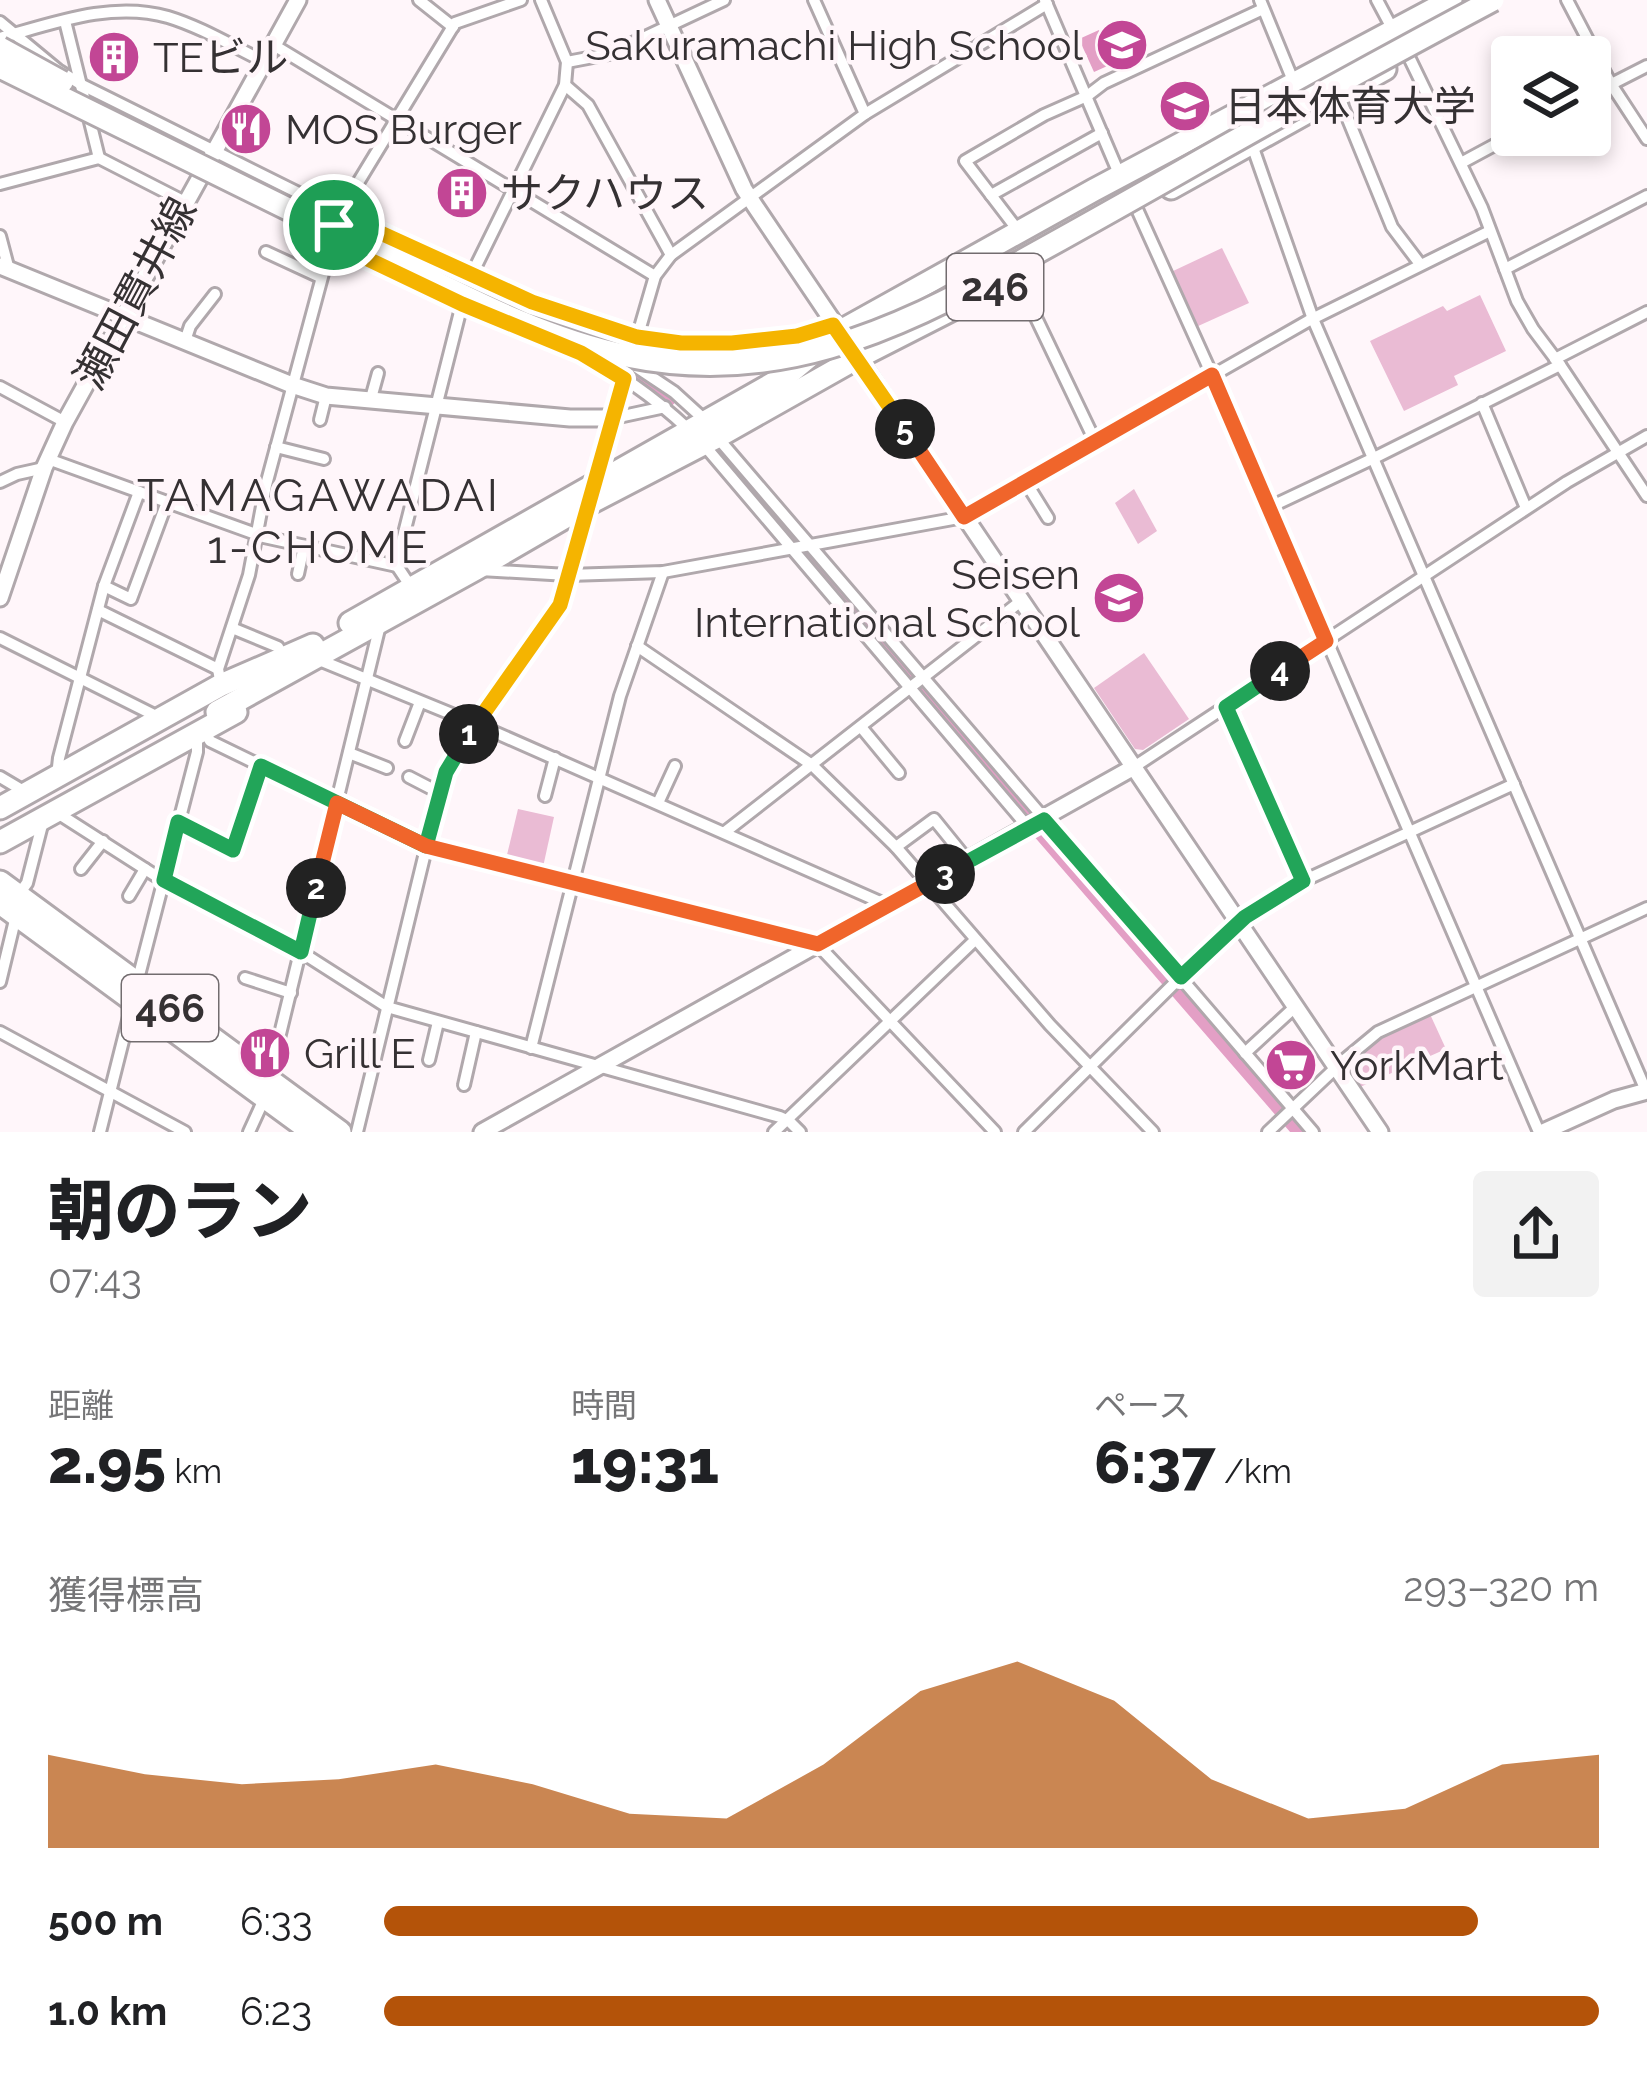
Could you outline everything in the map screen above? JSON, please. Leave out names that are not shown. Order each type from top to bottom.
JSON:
[{"type":"highway","name":"246","points":[[704,434],[786,376],[836,328],[1451,0]]},
{"type":"highway","points":[[3,38],[45,74],[553,321],[647,346],[734,351],[825,337],[937,293],[1468,0]]},
{"type":"highway","points":[[0,68],[531,325],[628,356],[734,363],[830,348],[917,316],[1493,0]]},
{"type":"highway","name":"246","points":[[10,836],[50,815],[284,657],[314,651],[411,587],[1016,276],[1512,0]]},
{"type":"highway","name":"246","points":[[212,706],[476,569],[592,494]]},
{"type":"highway","name":"246","points":[[2,807],[157,722],[302,674],[314,651]]},
{"type":"highway","points":[[2,807],[0,817],[11,830],[10,836]]},
{"type":"highway","name":"466","points":[[9,899],[267,1089],[340,1132]]},
{"type":"highway","name":"466","points":[[267,1089],[312,1132]]},
{"type":"street","name":"瀬田貫井線","points":[[0,598],[65,422],[298,0]]},
{"type":"street","points":[[419,0],[453,27]]},
{"type":"street","points":[[100,1132],[197,743],[249,575],[276,447],[339,214],[455,23],[521,0]]},
{"type":"street","points":[[397,566],[471,276],[565,85],[567,62],[541,0]]},
{"type":"street","points":[[657,0],[749,197],[1295,1007],[1340,1064],[1380,1132]]},
{"type":"street","points":[[567,62],[609,54],[724,0]]},
{"type":"street","points":[[814,0],[865,114]]},
{"type":"street","points":[[1377,0],[1393,30]]},
{"type":"street","points":[[1567,0],[1586,36]]},
{"type":"street","points":[[357,1132],[439,792],[450,762],[560,605],[656,276],[671,255],[865,114],[1046,2],[1120,176]]},
{"type":"street","points":[[1020,232],[965,161],[1104,83],[1262,4],[1294,83]]},
{"type":"street","points":[[3,38],[112,11],[153,14],[193,26],[263,61]]},
{"type":"street","points":[[65,21],[99,158]]},
{"type":"street","points":[[0,22],[3,38],[82,85],[339,214],[471,276],[580,320],[637,337],[681,343],[732,343],[836,328]]},
{"type":"street","points":[[272,44],[656,276]]},
{"type":"street","points":[[1408,55],[1525,315],[1647,496]]},
{"type":"street","points":[[1647,66],[1611,84],[1647,139]]},
{"type":"street","points":[[0,77],[462,304],[581,353],[704,434],[810,546],[922,679],[1034,825]]},
{"type":"street","points":[[565,85],[588,105],[671,255]]},
{"type":"street","points":[[1339,97],[1392,227],[1420,264]]},
{"type":"street","points":[[991,195],[1102,133]]},
{"type":"street","points":[[1136,207],[1541,1132],[1614,1100],[1647,1092],[1313,319],[1252,145]]},
{"type":"street","points":[[1460,163],[1491,147]]},
{"type":"street","points":[[0,184],[99,158],[184,202]]},
{"type":"street","points":[[1505,269],[1647,196]]},
{"type":"street","points":[[476,569],[568,575],[663,572],[964,517],[1313,319],[1490,231]]},
{"type":"street","points":[[0,236],[5,268],[326,396],[578,418],[614,418],[664,407]]},
{"type":"street","points":[[266,252],[320,277]]},
{"type":"street","points":[[1016,276],[1095,441]]},
{"type":"street","points":[[185,341],[190,326],[215,294]]},
{"type":"street","points":[[1268,508],[1482,403],[1647,311]]},
{"type":"street","points":[[629,362],[674,392],[792,550],[909,689],[1181,977],[1288,1113],[1313,1132]]},
{"type":"street","points":[[370,402],[378,373]]},
{"type":"street","points":[[0,387],[65,422]]},
{"type":"street","points":[[320,420],[326,396]]},
{"type":"street","points":[[1482,403],[1526,508]]},
{"type":"street","points":[[482,1132],[1134,767],[1526,508],[1647,436]]},
{"type":"street","points":[[276,447],[324,459]]},
{"type":"street","points":[[0,482],[46,464],[139,491],[256,534],[397,566],[411,587]]},
{"type":"street","points":[[1025,481],[1048,518]]},
{"type":"street","points":[[57,777],[104,586],[139,491]]},
{"type":"street","points":[[104,586],[131,599],[167,502]]},
{"type":"street","points":[[0,586],[30,511]]},
{"type":"street","points":[[298,574],[304,546]]},
{"type":"street","points":[[531,1048],[620,696],[663,572]]},
{"type":"street","points":[[725,832],[1021,601]]},
{"type":"street","points":[[98,610],[212,706]]},
{"type":"street","points":[[249,1132],[267,1089],[381,622]]},
{"type":"street","points":[[232,628],[278,647],[284,657]]},
{"type":"street","points":[[0,638],[152,715],[157,722]]},
{"type":"street","points":[[637,646],[812,765],[896,848],[1149,1130]]},
{"type":"street","points":[[314,651],[368,681],[887,905]]},
{"type":"street","points":[[405,741],[420,702]]},
{"type":"street","points":[[212,706],[210,741],[426,846],[818,944],[995,1132]]},
{"type":"street","points":[[1226,707],[1303,881]]},
{"type":"street","points":[[862,727],[899,773]]},
{"type":"street","points":[[349,753],[387,768]]},
{"type":"street","points":[[545,796],[555,758]]},
{"type":"street","points":[[178,822],[233,850],[261,766]]},
{"type":"street","points":[[658,803],[675,766]]},
{"type":"street","points":[[0,777],[27,793]]},
{"type":"street","points":[[409,777],[439,792]]},
{"type":"street","points":[[1024,1132],[1238,922],[1303,881],[1514,784]]},
{"type":"street","points":[[0,982],[9,899],[27,883],[50,815],[301,952],[387,1007],[786,1120],[800,1132]]},
{"type":"street","points":[[896,848],[934,820],[968,861]]},
{"type":"street","points":[[81,869],[103,842]]},
{"type":"street","points":[[129,896],[145,869]]},
{"type":"street","points":[[1268,1132],[1378,1032],[1647,908]]},
{"type":"street","points":[[774,1132],[974,940]]},
{"type":"street","points":[[245,978],[291,993]]},
{"type":"street","points":[[1245,1054],[1295,1007]]},
{"type":"street","points":[[429,1060],[438,1022]]},
{"type":"street","points":[[0,1032],[185,1132]]},
{"type":"street","points":[[464,1085],[476,1032]]},
{"type":"shaded area","points":[[1099,30],[1114,63],[1094,72],[1079,39]]},
{"type":"shaded area","points":[[1222,248],[1249,303],[1196,327],[1171,272]]},
{"type":"shaded area","points":[[1480,295],[1506,351],[1454,376],[1458,385],[1404,411],[1370,341],[1443,306],[1447,311]]},
{"type":"shaded area","points":[[1134,489],[1157,531],[1138,544],[1115,503]]},
{"type":"shaded area","points":[[1144,653],[1189,719],[1143,750],[1135,749],[1094,688]]},
{"type":"shaded area","points":[[518,809],[554,817],[543,867],[506,859]]},
{"type":"shaded area","points":[[1429,1012],[1446,1049],[1360,1087],[1348,1063],[1381,1034]]},
{"type":"waterway","points":[[634,375],[668,397]]},
{"type":"waterway","points":[[717,449],[1302,1132]]},
{"type":"place","name":"Sakuramachi High School","points":[[1122,45]]},
{"type":"place","name":"TEビル","points":[[114,57]]},
{"type":"place","name":"日本体育大学","points":[[1185,106]]},
{"type":"place","name":"MOS Burger","points":[[246,129]]},
{"type":"place","name":"サクハウス","points":[[462,193]]},
{"type":"place","name":"Seisen International School","points":[[1119,598]]},
{"type":"place","name":"Grill E","points":[[265,1053]]},
{"type":"place","name":"YorkMart","points":[[1291,1065]]},
{"type":"district","name":"TAMAGAWADAI 1-CHOME","points":[[319,521]]},
{"type":"route","points":[[334,225],[330,241],[462,304],[581,353],[624,379],[614,418],[560,605],[450,762],[426,846],[261,766],[233,850],[178,822],[164,880],[301,952],[337,803],[426,846],[818,944],[1044,820],[1181,977],[1245,917],[1303,881],[1226,707],[1326,641],[1212,375],[964,517],[833,325],[765,341],[681,343],[637,337],[532,302],[339,214],[334,225]]}]
